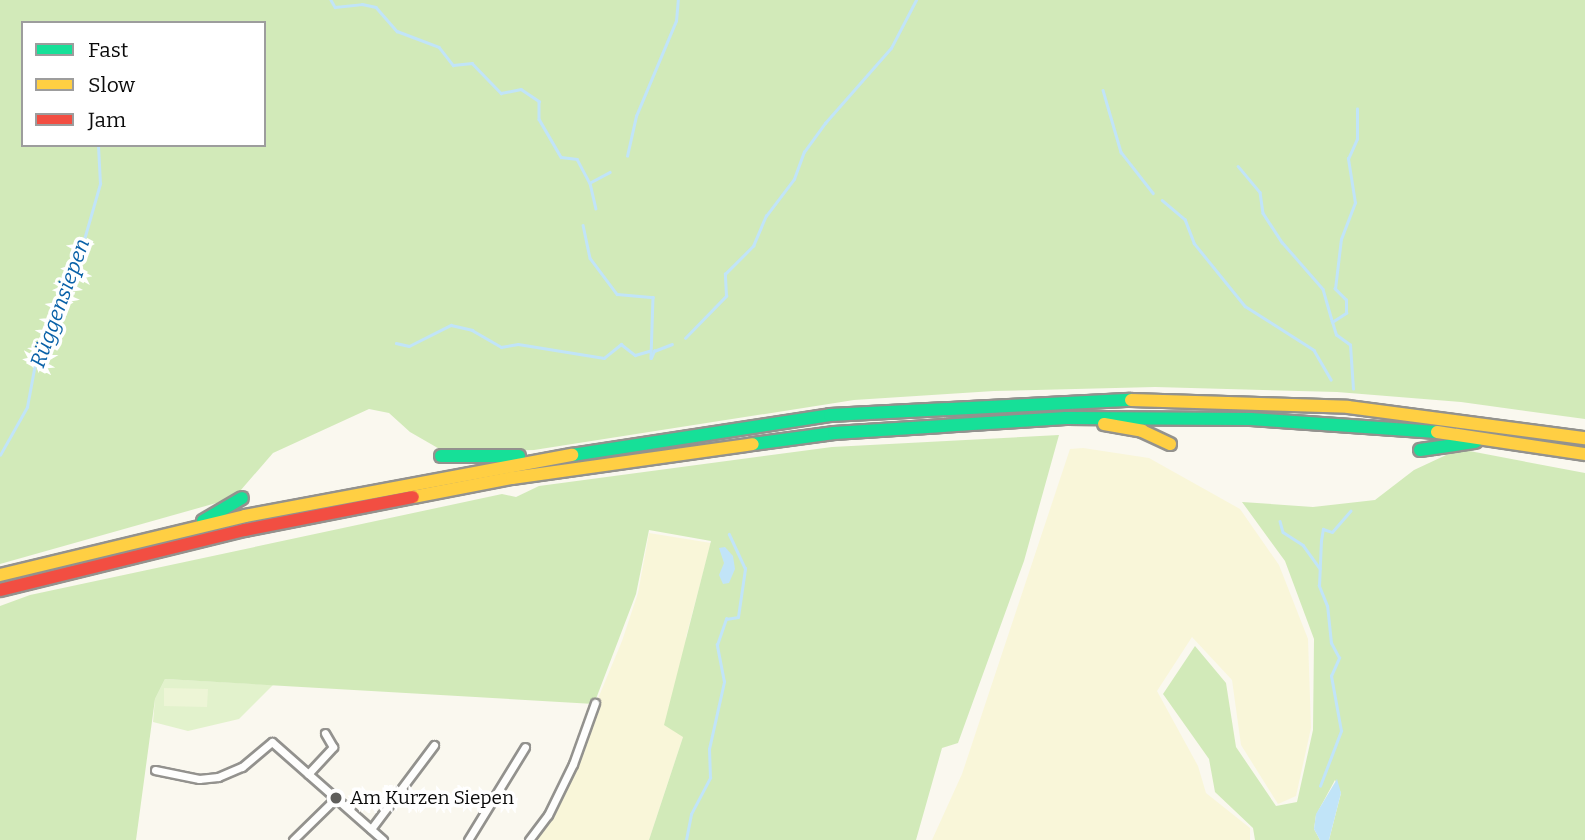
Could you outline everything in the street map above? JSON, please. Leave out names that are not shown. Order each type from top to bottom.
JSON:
[{"type":"highway","points":[[0,575],[245,516],[554,456],[830,415],[1136,400],[1348,407],[1585,438]]},
{"type":"highway","points":[[1066,418],[1142,431],[1170,444]]},
{"type":"highway","points":[[0,590],[245,530],[539,474],[834,433],[1066,418],[1359,424],[1549,446],[1585,454]]},
{"type":"highway","points":[[1420,450],[1462,442],[1549,446]]},
{"type":"highway","points":[[441,456],[554,456]]},
{"type":"highway","points":[[134,542],[151,533],[208,520],[242,498]]},
{"type":"street","points":[[529,840],[548,815],[568,774],[595,704]]},
{"type":"street","points":[[305,771],[333,747],[326,733]]},
{"type":"street","points":[[155,770],[199,779],[218,777],[242,767],[270,742],[383,840]]},
{"type":"street","points":[[371,829],[434,745]]},
{"type":"street","points":[[468,840],[525,747]]},
{"type":"street","points":[[293,840],[336,798]]},
{"type":"shaded area","points":[[1083,448],[1149,458],[1240,509],[1279,565],[1308,639],[1311,728],[1296,796],[1278,804],[1241,745],[1232,680],[1192,637],[1157,691],[1198,766],[1206,793],[1250,828],[1250,840],[932,840],[962,774],[1070,449]]},
{"type":"shaded area","points":[[649,533],[711,543],[686,637],[683,737],[649,840],[530,840],[549,816],[622,641],[638,593]]},
{"type":"green space","points":[[0,0],[1585,0],[1585,419],[1461,402],[1337,392],[1155,387],[994,391],[854,400],[534,450],[466,452],[443,451],[410,432],[389,413],[369,409],[273,453],[234,498],[0,564]]},
{"type":"green space","points":[[1059,435],[1024,561],[958,743],[942,748],[916,840],[649,840],[683,737],[664,725],[711,541],[649,530],[636,594],[594,704],[165,679],[155,699],[136,840],[0,840],[0,606],[30,595],[502,494],[516,497],[539,486],[832,447]]},
{"type":"green space","points":[[1459,449],[1585,473],[1585,840],[1329,840],[1341,793],[1335,780],[1316,815],[1314,829],[1320,840],[1255,840],[1253,828],[1215,792],[1209,759],[1163,694],[1195,646],[1226,683],[1236,747],[1276,806],[1297,802],[1313,730],[1314,639],[1285,561],[1242,502],[1313,507],[1375,500],[1414,470]]},
{"type":"green space","points":[[165,679],[273,685],[239,719],[188,731],[153,722],[155,699]]},
{"type":"green space","points":[[164,688],[208,689],[207,707],[164,706]]},
{"type":"water","points":[[725,547],[733,556],[735,569],[729,583],[723,584],[719,575],[724,563],[719,548]]},
{"type":"water","points":[[1337,779],[1341,793],[1329,840],[1320,840],[1314,829],[1316,814]]},
{"type":"waterway","points":[[331,0],[335,7],[362,4],[376,7],[397,31],[439,47],[453,65],[472,63],[501,93],[521,89],[539,101],[539,119],[561,157],[577,159],[590,183],[596,208]]},
{"type":"waterway","points":[[627,156],[636,116],[676,21],[678,0]]},
{"type":"waterway","points":[[685,338],[726,296],[725,274],[753,246],[766,216],[794,179],[804,152],[825,123],[891,48],[916,0]]},
{"type":"waterway","points":[[1103,90],[1121,152],[1153,193]]},
{"type":"waterway","points":[[1353,389],[1350,345],[1336,335],[1332,322],[1346,313],[1346,300],[1335,289],[1341,239],[1355,203],[1348,159],[1357,139],[1357,109]]},
{"type":"waterway","name":"Rüggensiepen","points":[[0,455],[27,407],[37,353],[75,271],[100,184],[98,147]]},
{"type":"waterway","points":[[1238,166],[1260,192],[1263,213],[1282,242],[1323,289],[1332,321]]},
{"type":"waterway","points":[[591,182],[610,172]]},
{"type":"waterway","points":[[1162,200],[1185,219],[1194,243],[1245,306],[1314,350],[1331,380]]},
{"type":"waterway","points":[[583,225],[590,258],[617,294],[653,297],[651,358]]},
{"type":"waterway","points":[[396,343],[409,346],[451,325],[472,330],[501,347],[518,344],[604,358],[621,344],[635,355],[649,351]]},
{"type":"waterway","points":[[651,358],[654,351],[672,344]]},
{"type":"waterway","points":[[1320,786],[1341,731],[1331,676],[1339,658],[1331,643],[1327,606],[1319,586],[1321,541],[1323,529],[1332,532],[1350,511]]},
{"type":"waterway","points":[[1280,521],[1283,532],[1303,545],[1320,568]]},
{"type":"waterway","points":[[686,840],[691,814],[710,778],[709,749],[724,682],[717,645],[726,619],[738,617],[745,569],[729,534]]},
{"type":"traffic: fast","points":[[572,455],[830,415],[1131,400]]},
{"type":"traffic: fast","points":[[753,444],[834,433],[1066,418],[1251,419],[1437,432]]},
{"type":"traffic: fast","points":[[1420,450],[1475,442]]},
{"type":"traffic: fast","points":[[441,456],[519,456]]},
{"type":"traffic: fast","points":[[203,521],[242,498]]},
{"type":"traffic: slow","points":[[1131,400],[1348,407],[1585,438]]},
{"type":"traffic: slow","points":[[1104,424],[1142,431],[1170,444]]},
{"type":"traffic: slow","points":[[1437,432],[1585,454]]},
{"type":"traffic: slow","points":[[413,497],[512,478],[753,444]]},
{"type":"traffic: slow","points":[[0,575],[245,516],[572,455]]},
{"type":"traffic: jam","points":[[0,590],[245,530],[413,497]]},
{"type":"place","name":"Am Kurzen Siepen","points":[[336,798]]}]
